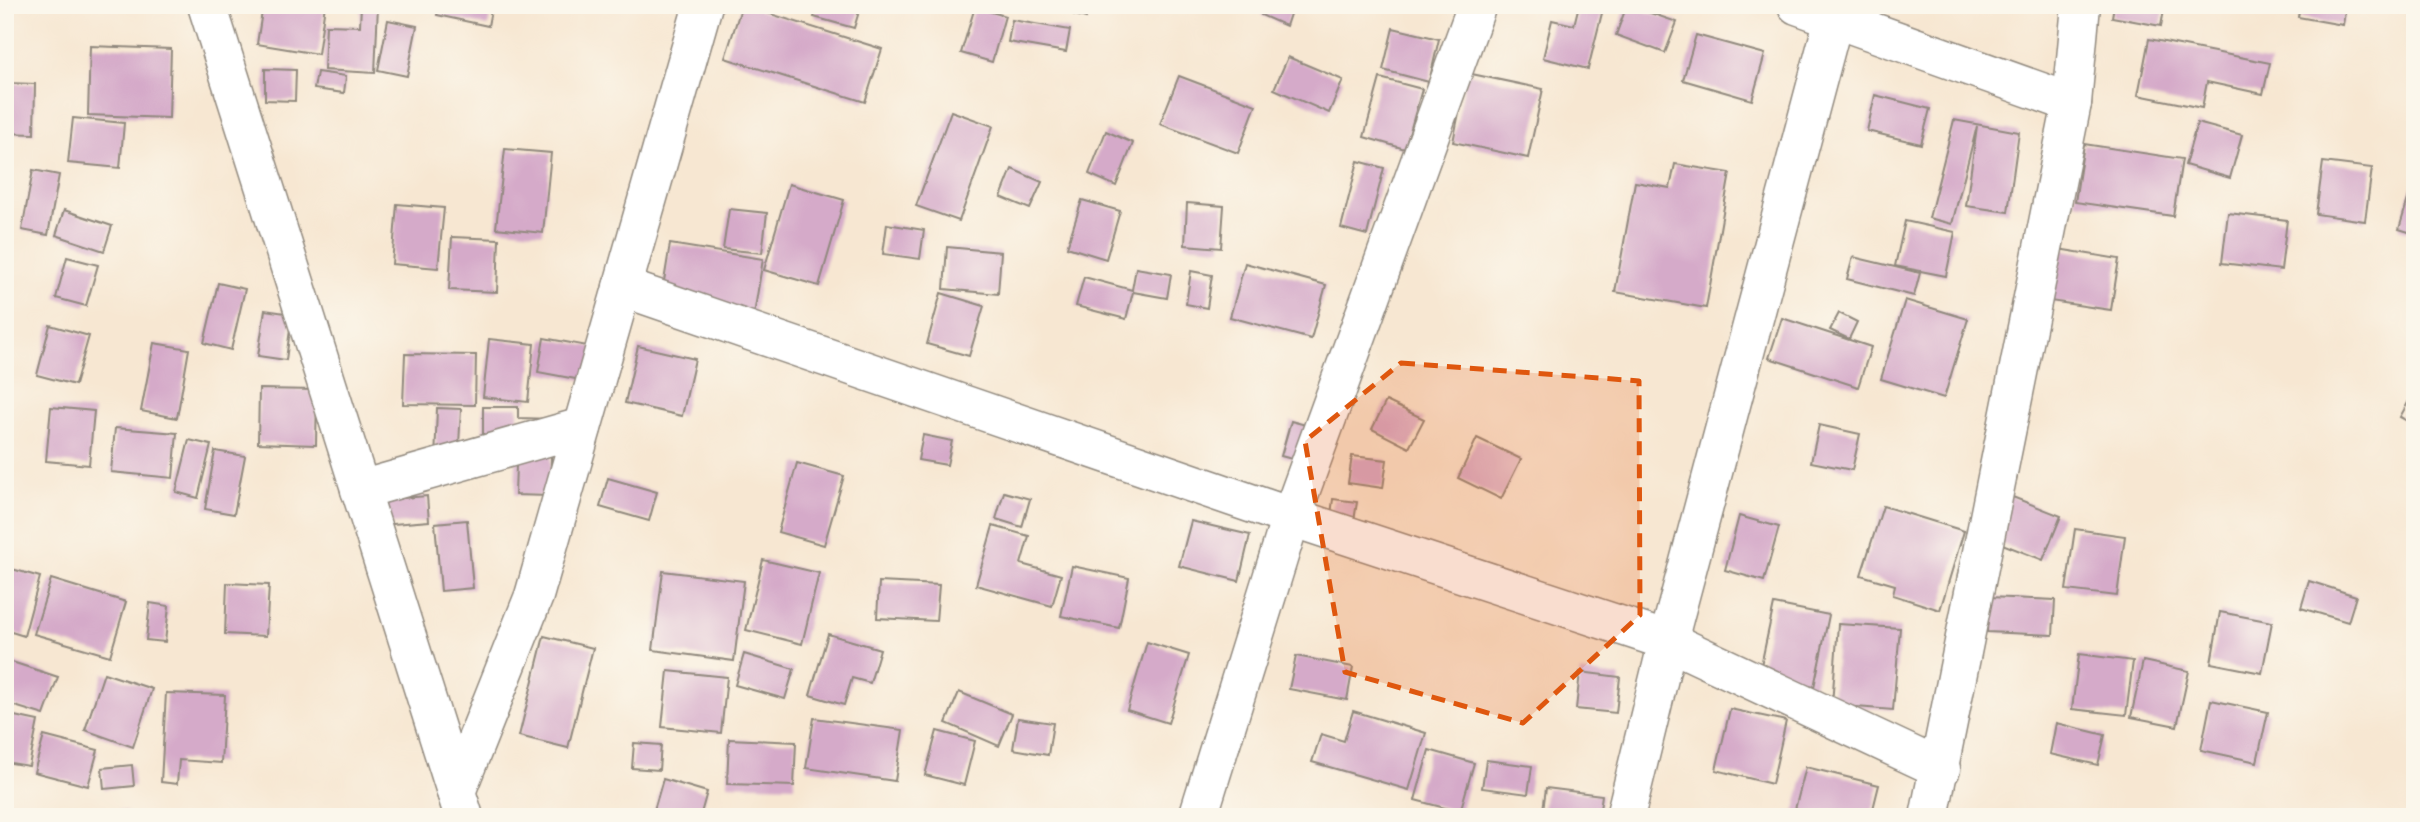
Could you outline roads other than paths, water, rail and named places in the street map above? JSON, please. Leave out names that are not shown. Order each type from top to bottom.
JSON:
[{"type":"street","points":[[207,5],[460,805]]},
{"type":"street","points":[[460,805],[534,596],[703,5]]},
{"type":"street","points":[[1198,817],[1291,517],[1477,5]]},
{"type":"street","points":[[1797,5],[2072,103]]},
{"type":"street","points":[[1929,817],[1941,769],[2072,103],[2081,5]]},
{"type":"street","points":[[1625,817],[1668,641],[1833,18]]},
{"type":"street","points":[[622,287],[1291,517],[1668,641],[1941,769]]},
{"type":"street","points":[[360,490],[582,427]]}]
